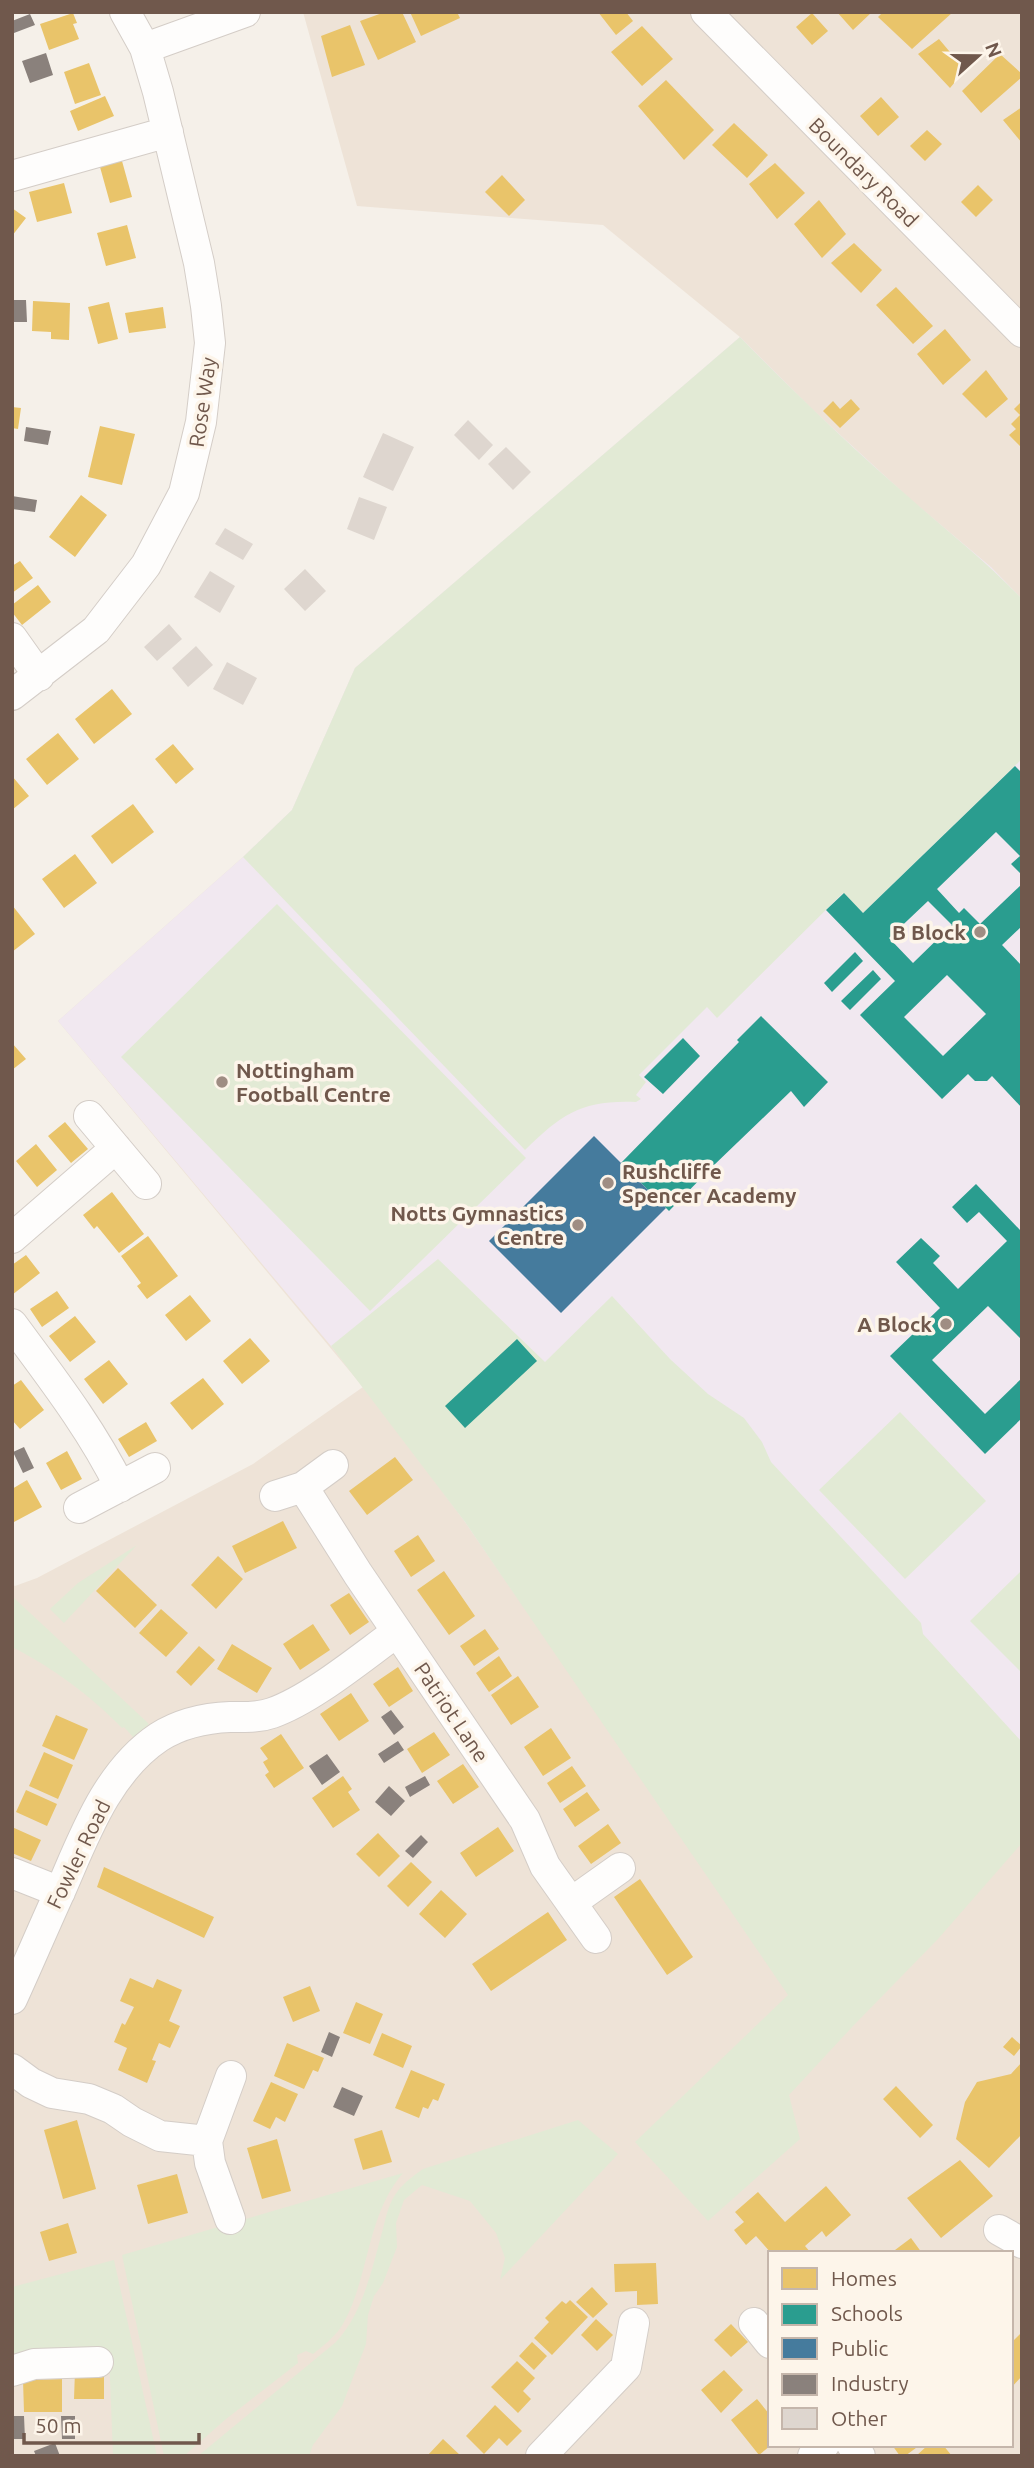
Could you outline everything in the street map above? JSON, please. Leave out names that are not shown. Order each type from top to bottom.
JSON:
[{"type":"street","name":"Rose Way","points":[[12,695],[96,630],[145,565],[184,493],[197,444],[210,343],[206,306],[191,225],[145,48],[125,12]]},
{"type":"street","points":[[145,48],[245,12]]},
{"type":"street","name":"Boundary Road","points":[[706,12],[1022,332]]},
{"type":"street","points":[[12,176],[168,132]]},
{"type":"street","points":[[12,638],[39,676]]},
{"type":"street","points":[[89,1116],[146,1184]]},
{"type":"street","points":[[12,1238],[116,1148]]},
{"type":"street","points":[[12,1324],[82,1418],[120,1487]]},
{"type":"street","name":"Patriot Lane","points":[[332,1465],[289,1492],[397,1632],[525,1820],[545,1866],[596,1938]]},
{"type":"street","points":[[79,1508],[155,1468]]},
{"type":"street","name":"Fowler Road","points":[[12,1999],[92,1820],[112,1786],[136,1758],[158,1738],[201,1719],[253,1718],[272,1714],[301,1700],[397,1632]]},
{"type":"street","points":[[572,1902],[620,1868]]},
{"type":"street","points":[[12,1872],[60,1892]]},
{"type":"street","points":[[12,2069],[52,2093],[89,2099],[113,2109],[160,2136],[208,2141]]},
{"type":"street","points":[[230,2219],[210,2163],[208,2141],[231,2076]]},
{"type":"street","points":[[541,2456],[626,2367],[634,2323]]},
{"type":"street","points":[[12,2371],[34,2364],[98,2362]]},
{"type":"shaded area","points":[[303,12],[1022,12],[1022,2456],[12,2456],[12,1584],[15,1586],[37,1578],[253,1464],[363,1387],[58,1021],[292,810],[355,668],[740,337],[603,225],[357,206]]},
{"type":"shaded area","name":"Rushcliffe Spencer Academy","points":[[740,337],[812,409],[910,499],[991,567],[1022,599],[1022,1760],[617,1742],[465,1522],[391,1422],[331,1346],[58,1021],[292,810],[355,668]]},
{"type":"green space","points":[[740,337],[845,440],[1022,599],[1022,759],[863,913],[843,893],[717,1018],[707,1007],[639,1075],[646,1082],[636,1095],[641,1099],[636,1102],[601,1103],[574,1111],[525,1150],[243,857],[292,810],[355,668]]},
{"type":"green space","points":[[277,904],[526,1158],[370,1311],[121,1057]]},
{"type":"green space","points":[[438,1259],[545,1362],[612,1296],[670,1359],[708,1394],[744,1418],[762,1442],[771,1462],[921,1623],[923,1634],[1022,1742],[1022,1843],[938,1939],[789,2095],[800,2139],[708,2221],[635,2142],[788,1995],[465,1522],[331,1346]]},
{"type":"green space","points":[[900,1412],[986,1501],[905,1579],[819,1490]]},
{"type":"green space","points":[[137,1545],[64,1623],[50,1609],[78,1583]]},
{"type":"green space","points":[[1022,1570],[1022,1673],[970,1621]]},
{"type":"green space","points":[[12,1597],[149,1724],[134,1738],[70,1683],[12,1647]]},
{"type":"green space","points":[[578,2120],[618,2154],[500,2280],[505,2258],[496,2233],[470,2201],[422,2185],[404,2200],[396,2223],[397,2247],[368,2315],[366,2344],[342,2406],[313,2445],[309,2456],[198,2456],[336,2342],[345,2331],[364,2292],[390,2204],[408,2180],[423,2169]]},
{"type":"green space","points":[[403,2173],[382,2208],[359,2286],[337,2332],[313,2354],[306,2351],[297,2355],[298,2363],[226,2419],[184,2456],[164,2456],[122,2255]]},
{"type":"green space","points":[[114,2260],[157,2456],[113,2456],[109,2353],[12,2355],[12,2287]]},
{"type":"building: Homes","points":[[385,12],[402,12],[416,42],[378,60],[360,21]]},
{"type":"building: Homes","points":[[410,12],[457,12],[460,18],[421,36]]},
{"type":"building: Homes","points":[[598,12],[626,12],[633,21],[616,35]]},
{"type":"building: Homes","points":[[837,12],[872,12],[853,30]]},
{"type":"building: Homes","points":[[883,12],[953,12],[912,49],[878,17]]},
{"type":"building: Homes","points":[[73,13],[77,23],[73,24],[79,39],[49,50],[40,24]]},
{"type":"building: Homes","points":[[812,13],[828,31],[812,45],[796,27]]},
{"type":"building: Homes","points":[[350,25],[365,65],[332,77],[321,36]]},
{"type":"building: Homes","points":[[642,26],[673,59],[642,86],[611,52]]},
{"type":"building: Homes","points":[[939,39],[965,70],[950,88],[918,54]]},
{"type":"building: Homes","points":[[1000,54],[1022,77],[981,113],[962,91]]},
{"type":"building: Homes","points":[[89,63],[101,95],[75,104],[64,72]]},
{"type":"building: Homes","points":[[666,80],[714,130],[684,160],[638,106]]},
{"type":"building: Homes","points":[[105,96],[114,116],[78,131],[70,111]]},
{"type":"building: Homes","points":[[881,97],[899,117],[878,136],[860,116]]},
{"type":"building: Homes","points":[[1022,107],[1022,143],[1003,120]]},
{"type":"building: Homes","points":[[734,123],[768,155],[747,178],[712,145]]},
{"type":"building: Homes","points":[[927,130],[942,144],[925,161],[910,146]]},
{"type":"building: Homes","points":[[122,161],[132,197],[110,203],[100,167]]},
{"type":"building: Homes","points":[[775,163],[805,193],[777,219],[749,184]]},
{"type":"building: Homes","points":[[502,175],[525,200],[509,216],[485,192]]},
{"type":"building: Homes","points":[[64,183],[72,213],[37,222],[29,192]]},
{"type":"building: Homes","points":[[978,185],[993,200],[976,217],[961,202]]},
{"type":"building: Homes","points":[[819,200],[846,234],[822,258],[794,224]]},
{"type":"building: Homes","points":[[12,208],[26,218],[12,236]]},
{"type":"building: Homes","points":[[127,225],[136,258],[106,266],[97,233]]},
{"type":"building: Homes","points":[[854,243],[882,270],[861,293],[831,263]]},
{"type":"building: Homes","points":[[896,287],[933,326],[913,344],[876,305]]},
{"type":"building: Homes","points":[[33,301],[70,303],[69,340],[51,339],[51,332],[32,331]]},
{"type":"building: Homes","points":[[109,302],[118,339],[98,344],[88,307]]},
{"type":"building: Homes","points":[[163,307],[166,328],[129,333],[125,313]]},
{"type":"building: Homes","points":[[945,329],[971,360],[943,385],[917,354]]},
{"type":"building: Homes","points":[[986,370],[1008,399],[986,418],[962,394]]},
{"type":"building: Homes","points":[[851,399],[860,409],[840,428],[823,411],[833,401],[840,409]]},
{"type":"building: Homes","points":[[1022,401],[1022,448],[1009,435],[1016,429],[1011,424],[1020,415],[1014,409]]},
{"type":"building: Homes","points":[[12,407],[21,408],[18,429],[12,428]]},
{"type":"building: Homes","points":[[100,426],[135,434],[122,485],[88,477]]},
{"type":"building: Homes","points":[[81,495],[107,515],[75,557],[49,537]]},
{"type":"building: Homes","points":[[20,561],[33,578],[12,593],[12,566]]},
{"type":"building: Homes","points":[[38,585],[51,602],[22,625],[12,612],[12,605]]},
{"type":"building: Homes","points":[[112,689],[132,714],[94,744],[75,719]]},
{"type":"building: Homes","points":[[58,733],[79,759],[47,785],[26,759]]},
{"type":"building: Homes","points":[[173,744],[194,769],[176,784],[155,759]]},
{"type":"building: Homes","points":[[12,776],[29,796],[12,810]]},
{"type":"building: Homes","points":[[133,804],[154,832],[112,864],[91,836]]},
{"type":"building: Homes","points":[[75,854],[97,883],[64,908],[42,879]]},
{"type":"building: Homes","points":[[12,905],[35,934],[12,952]]},
{"type":"building: Homes","points":[[12,1043],[26,1059],[12,1070]]},
{"type":"building: Homes","points":[[65,1122],[88,1149],[71,1163],[48,1136]]},
{"type":"building: Homes","points":[[36,1144],[57,1170],[37,1187],[16,1161]]},
{"type":"building: Homes","points":[[112,1192],[144,1234],[119,1253],[97,1226],[94,1229],[83,1215]]},
{"type":"building: Homes","points":[[148,1236],[178,1276],[147,1299],[137,1286],[141,1283],[121,1256]]},
{"type":"building: Homes","points":[[26,1255],[40,1273],[12,1295],[12,1265]]},
{"type":"building: Homes","points":[[57,1291],[69,1308],[42,1327],[30,1309]]},
{"type":"building: Homes","points":[[190,1295],[211,1321],[186,1341],[165,1315]]},
{"type":"building: Homes","points":[[75,1316],[96,1342],[70,1362],[49,1336]]},
{"type":"building: Homes","points":[[250,1338],[270,1361],[242,1384],[223,1361]]},
{"type":"building: Homes","points":[[109,1360],[128,1384],[103,1404],[84,1379]]},
{"type":"building: Homes","points":[[203,1378],[224,1404],[192,1430],[170,1403]]},
{"type":"building: Homes","points":[[21,1380],[44,1410],[20,1429],[12,1420],[12,1386]]},
{"type":"building: Homes","points":[[146,1422],[157,1441],[129,1457],[118,1439]]},
{"type":"building: Homes","points":[[67,1451],[82,1479],[61,1490],[46,1463]]},
{"type":"building: Homes","points":[[395,1457],[413,1480],[367,1515],[349,1491]]},
{"type":"building: Homes","points":[[27,1480],[42,1507],[14,1522],[12,1489]]},
{"type":"building: Homes","points":[[283,1521],[297,1548],[245,1573],[232,1546]]},
{"type":"building: Homes","points":[[418,1535],[435,1561],[411,1577],[394,1551]]},
{"type":"building: Homes","points":[[218,1556],[243,1579],[216,1609],[191,1585]]},
{"type":"building: Homes","points":[[118,1568],[157,1605],[135,1628],[96,1591]]},
{"type":"building: Homes","points":[[444,1571],[475,1616],[449,1635],[417,1590]]},
{"type":"building: Homes","points":[[349,1593],[369,1622],[350,1635],[330,1605]]},
{"type":"building: Homes","points":[[161,1609],[188,1633],[166,1657],[139,1633]]},
{"type":"building: Homes","points":[[313,1624],[330,1650],[300,1670],[283,1644]]},
{"type":"building: Homes","points":[[485,1629],[499,1649],[474,1666],[460,1646]]},
{"type":"building: Homes","points":[[232,1644],[272,1668],[257,1693],[217,1669]]},
{"type":"building: Homes","points":[[199,1646],[215,1660],[191,1686],[176,1672]]},
{"type":"building: Homes","points":[[499,1656],[512,1676],[489,1692],[476,1673]]},
{"type":"building: Homes","points":[[398,1667],[413,1691],[389,1707],[373,1684]]},
{"type":"building: Homes","points":[[518,1676],[539,1707],[511,1725],[491,1695]]},
{"type":"building: Homes","points":[[351,1693],[369,1721],[339,1741],[320,1714]]},
{"type":"building: Homes","points":[[56,1715],[88,1729],[74,1760],[42,1746]]},
{"type":"building: Homes","points":[[551,1728],[571,1758],[543,1776],[524,1747]]},
{"type":"building: Homes","points":[[434,1732],[450,1755],[422,1773],[407,1749]]},
{"type":"building: Homes","points":[[281,1734],[304,1768],[274,1788],[265,1775],[269,1772],[263,1762],[268,1759],[260,1748]]},
{"type":"building: Homes","points":[[44,1752],[73,1765],[58,1799],[29,1786]]},
{"type":"building: Homes","points":[[463,1764],[479,1787],[453,1804],[437,1781]]},
{"type":"building: Homes","points":[[572,1766],[586,1786],[560,1803],[547,1783]]},
{"type":"building: Homes","points":[[343,1776],[352,1789],[348,1792],[360,1810],[333,1828],[312,1798]]},
{"type":"building: Homes","points":[[26,1790],[57,1804],[47,1826],[16,1812]]},
{"type":"building: Homes","points":[[587,1792],[600,1810],[575,1827],[563,1809]]},
{"type":"building: Homes","points":[[608,1824],[621,1843],[591,1864],[578,1846]]},
{"type":"building: Homes","points":[[12,1827],[41,1840],[31,1861],[12,1853]]},
{"type":"building: Homes","points":[[498,1827],[514,1851],[476,1877],[460,1853]]},
{"type":"building: Homes","points":[[378,1833],[400,1856],[379,1877],[356,1854]]},
{"type":"building: Homes","points":[[411,1862],[432,1882],[408,1907],[387,1886]]},
{"type":"building: Homes","points":[[104,1867],[214,1917],[204,1938],[97,1887]]},
{"type":"building: Homes","points":[[640,1879],[693,1957],[667,1975],[614,1897]]},
{"type":"building: Homes","points":[[441,1890],[467,1914],[445,1938],[419,1914]]},
{"type":"building: Homes","points":[[548,1912],[567,1940],[491,1991],[472,1964]]},
{"type":"building: Homes","points":[[130,1978],[153,1988],[157,1979],[182,1990],[169,2021],[180,2026],[170,2048],[159,2043],[152,2060],[156,2061],[147,2083],[118,2070],[127,2048],[114,2042],[122,2023],[125,2025],[134,2007],[120,2001]]},
{"type":"building: Homes","points":[[310,1986],[320,2011],[293,2022],[283,1997]]},
{"type":"building: Homes","points":[[356,2002],[383,2014],[370,2044],[343,2033]]},
{"type":"building: Homes","points":[[382,2033],[412,2046],[403,2068],[373,2055]]},
{"type":"building: Homes","points":[[1012,2037],[1022,2046],[1014,2056],[1003,2047]]},
{"type":"building: Homes","points":[[287,2043],[324,2058],[318,2072],[313,2070],[304,2089],[274,2076]]},
{"type":"building: Homes","points":[[1022,2062],[1022,2134],[989,2168],[956,2139],[965,2102],[977,2082],[1011,2074]]},
{"type":"building: Homes","points":[[411,2070],[445,2084],[438,2101],[433,2099],[428,2109],[423,2107],[419,2118],[395,2108]]},
{"type":"building: Homes","points":[[271,2082],[298,2094],[285,2122],[276,2117],[270,2129],[253,2121]]},
{"type":"building: Homes","points":[[896,2086],[933,2125],[920,2138],[883,2099]]},
{"type":"building: Homes","points":[[77,2120],[96,2189],[63,2199],[44,2130]]},
{"type":"building: Homes","points":[[382,2130],[392,2162],[363,2170],[354,2139]]},
{"type":"building: Homes","points":[[277,2139],[291,2191],[262,2199],[247,2148]]},
{"type":"building: Homes","points":[[960,2160],[993,2196],[941,2238],[907,2198]]},
{"type":"building: Homes","points":[[177,2174],[188,2213],[148,2224],[137,2185]]},
{"type":"building: Homes","points":[[826,2186],[851,2215],[826,2237],[822,2231],[805,2246],[809,2251],[769,2251],[756,2236],[746,2245],[734,2230],[744,2222],[735,2212],[758,2192],[785,2222]]},
{"type":"building: Homes","points":[[68,2223],[77,2253],[49,2261],[40,2232]]},
{"type":"building: Homes","points":[[911,2238],[921,2251],[894,2251]]},
{"type":"building: Homes","points":[[656,2263],[658,2304],[637,2305],[637,2291],[615,2292],[614,2264]]},
{"type":"building: Homes","points":[[592,2287],[608,2304],[593,2318],[576,2302]]},
{"type":"building: Homes","points":[[570,2300],[588,2317],[552,2355],[534,2338],[549,2322],[545,2318],[562,2301],[566,2304]]},
{"type":"building: Homes","points":[[596,2319],[613,2335],[597,2351],[581,2335]]},
{"type":"building: Homes","points":[[731,2324],[748,2342],[731,2357],[714,2340]]},
{"type":"building: Homes","points":[[1022,2332],[1022,2376],[1013,2386],[1013,2341]]},
{"type":"building: Homes","points":[[532,2342],[547,2356],[534,2370],[519,2356]]},
{"type":"building: Homes","points":[[517,2361],[535,2378],[523,2391],[531,2399],[518,2413],[491,2387]]},
{"type":"building: Homes","points":[[724,2370],[743,2390],[721,2413],[701,2390]]},
{"type":"building: Homes","points":[[75,2371],[104,2371],[104,2399],[74,2399]]},
{"type":"building: Homes","points":[[62,2379],[62,2412],[24,2412],[23,2380]]},
{"type":"building: Homes","points":[[757,2399],[768,2413],[769,2447],[759,2455],[731,2420]]},
{"type":"building: Homes","points":[[495,2405],[522,2431],[507,2446],[499,2438],[484,2454],[466,2436]]},
{"type":"building: Homes","points":[[443,2439],[461,2456],[427,2456]]},
{"type":"building: Homes","points":[[893,2447],[917,2447],[905,2456],[900,2456]]},
{"type":"building: Homes","points":[[926,2447],[945,2447],[952,2456],[916,2456]]},
{"type":"building: Schools","name":"B Block","points":[[1015,766],[1022,773],[1022,875],[1011,864],[1020,856],[996,832],[937,889],[959,913],[964,908],[980,924],[1022,884],[1022,926],[1002,945],[1022,966],[1022,1108],[992,1076],[987,1081],[975,1081],[968,1074],[942,1099],[860,1015],[895,981],[826,910],[844,893],[863,913]],"holes":[[[928,901],[952,925],[913,963],[889,938]],[[947,975],[986,1014],[943,1056],[904,1017]]]},
{"type":"building: Schools","points":[[855,952],[863,961],[832,992],[824,983]]},
{"type":"building: Schools","points":[[873,970],[881,979],[850,1010],[841,1001]]},
{"type":"building: Schools","points":[[761,1016],[828,1082],[804,1107],[791,1091],[669,1211],[621,1163]]},
{"type":"building: Schools","points":[[683,1038],[700,1056],[663,1094],[644,1077]]},
{"type":"building: Schools","name":"A Block","points":[[976,1184],[1020,1230],[1022,1228],[1022,1340],[988,1306],[932,1360],[985,1414],[1022,1378],[1022,1418],[985,1454],[890,1356],[940,1308],[896,1262],[921,1238],[940,1256],[933,1263],[958,1289],[1007,1241],[979,1212],[967,1223],[952,1207]]},
{"type":"building: Schools","points":[[517,1339],[537,1361],[465,1428],[445,1406]]},
{"type":"building: Public","name":"Notts Gymnastics Centre","points":[[594,1136],[666,1208],[561,1313],[489,1241]]},
{"type":"building: Industry","points":[[30,14],[35,25],[14,33],[12,21]]},
{"type":"building: Industry","points":[[46,53],[53,75],[30,83],[22,61]]},
{"type":"building: Industry","points":[[12,300],[26,300],[27,322],[12,322]]},
{"type":"building: Industry","points":[[26,427],[51,431],[48,445],[24,441]]},
{"type":"building: Industry","points":[[12,496],[37,500],[35,512],[12,509]]},
{"type":"building: Industry","points":[[24,1447],[34,1468],[23,1473],[13,1452]]},
{"type":"building: Industry","points":[[391,1710],[404,1727],[394,1735],[381,1717]]},
{"type":"building: Industry","points":[[398,1741],[404,1750],[384,1763],[378,1754]]},
{"type":"building: Industry","points":[[327,1754],[340,1772],[322,1785],[309,1766]]},
{"type":"building: Industry","points":[[425,1776],[430,1785],[410,1797],[405,1787]]},
{"type":"building: Industry","points":[[389,1786],[405,1801],[391,1816],[375,1802]]},
{"type":"building: Industry","points":[[421,1835],[428,1842],[413,1858],[405,1851]]},
{"type":"building: Industry","points":[[329,2032],[340,2037],[332,2057],[321,2052]]},
{"type":"building: Industry","points":[[342,2087],[363,2096],[354,2116],[333,2107]]},
{"type":"building: Industry","points":[[12,2416],[24,2416],[25,2439],[12,2439]]},
{"type":"building: Industry","points":[[61,2416],[75,2416],[75,2439],[62,2439]]},
{"type":"building: Industry","points":[[55,2443],[60,2456],[36,2456],[34,2451]]},
{"type":"building: Other","points":[[468,420],[493,445],[479,460],[454,435]]},
{"type":"building: Other","points":[[383,433],[414,447],[393,491],[363,477]]},
{"type":"building: Other","points":[[506,447],[531,472],[513,490],[488,464]]},
{"type":"building: Other","points":[[359,497],[387,507],[374,540],[347,529]]},
{"type":"building: Other","points":[[225,528],[253,544],[243,560],[215,544]]},
{"type":"building: Other","points":[[305,569],[326,591],[305,611],[284,589]]},
{"type":"building: Other","points":[[210,571],[235,586],[220,613],[194,597]]},
{"type":"building: Other","points":[[169,624],[182,639],[157,661],[144,647]]},
{"type":"building: Other","points":[[196,646],[213,665],[188,687],[172,668]]},
{"type":"building: Other","points":[[227,662],[257,678],[243,705],[213,689]]},
{"type":"place","name":"B Block","points":[[980,932]]},
{"type":"place","name":"Nottingham Football Centre","points":[[222,1082]]},
{"type":"place","name":"Rushcliffe Spencer Academy","points":[[608,1183]]},
{"type":"place","name":"Notts Gymnastics Centre","points":[[578,1225]]},
{"type":"place","name":"A Block","points":[[946,1324]]}]
